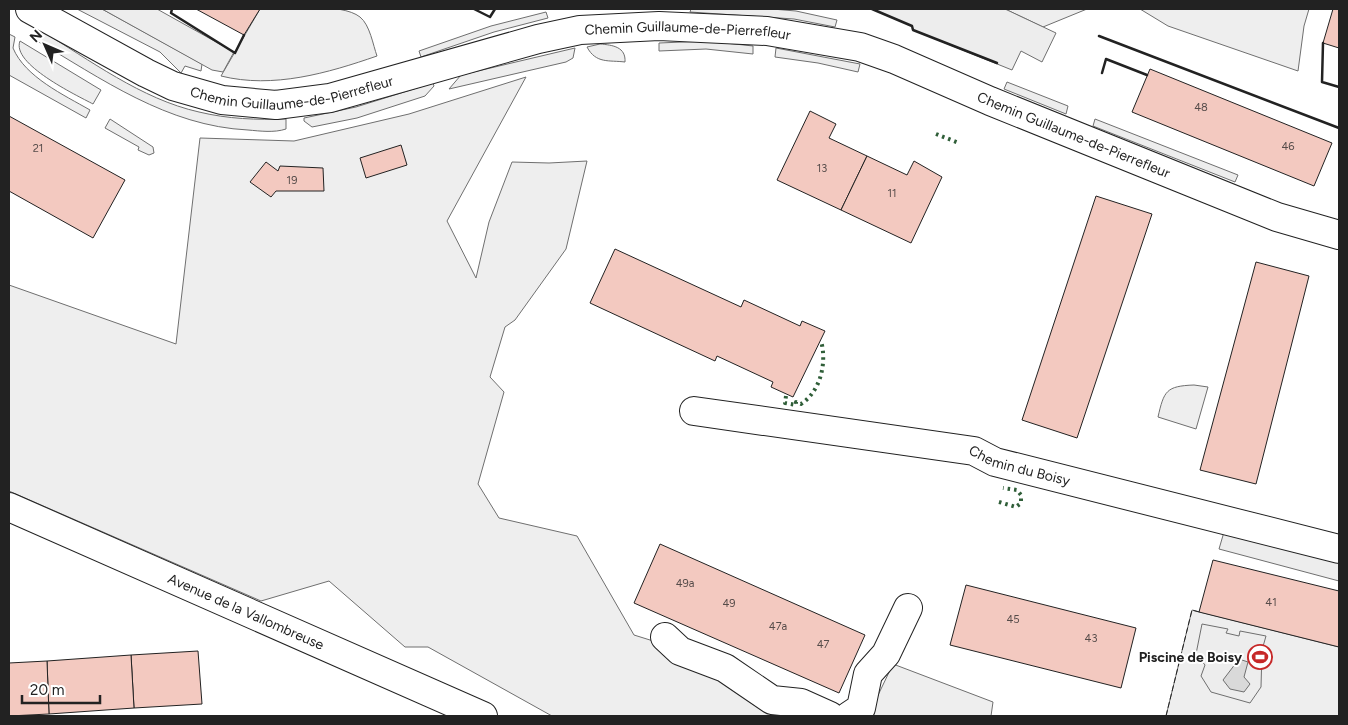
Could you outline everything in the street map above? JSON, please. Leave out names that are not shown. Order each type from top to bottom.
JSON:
[{"type":"street","name":"Chemin Guillaume-de-Pierrefleur","points":[[30,9],[146,74],[173,86],[222,100],[276,105],[330,98],[528,41],[580,30],[660,26],[767,31],[860,47],[894,59],[990,101],[1278,217],[1339,235]]},
{"type":"street","name":"Chemin du Boisy","points":[[694,411],[974,451],[995,462],[1339,549]]},
{"type":"street","name":"Avenue de la Vallombreuse","points":[[9,507],[483,716]]},
{"type":"street","points":[[849,716],[861,708],[868,674],[886,654],[908,608]]},
{"type":"street","points":[[665,636],[680,652],[725,668],[772,700],[801,703],[830,716]]},
{"type":"shaded area","points":[[327,8],[351,12],[360,17],[366,25],[377,56],[320,73],[280,80],[241,80],[221,76],[260,9]]},
{"type":"shaded area","points":[[77,9],[102,9],[202,64],[201,71],[185,66],[181,73],[160,52]]},
{"type":"shaded area","points":[[102,9],[157,9],[234,52],[223,72],[212,70]]},
{"type":"shaded area","points":[[691,9],[772,9],[796,11],[837,20],[835,27],[794,19],[690,12]]},
{"type":"shaded area","points":[[872,9],[1005,9],[1056,33],[1042,62],[1021,51],[1012,70],[913,30],[912,26]]},
{"type":"shaded area","points":[[1005,9],[1087,9],[1043,27]]},
{"type":"shaded area","points":[[1140,9],[1309,9],[1304,26],[1298,71],[1168,26]]},
{"type":"shaded area","points":[[546,12],[548,18],[494,32],[421,57],[419,51],[491,26]]},
{"type":"shaded area","points":[[40,30],[116,77],[157,98],[199,112],[232,118],[286,119],[286,129],[267,131],[218,127],[190,120],[163,110],[110,84],[34,39]]},
{"type":"shaded area","points":[[9,34],[15,37],[13,48],[26,68],[46,84],[90,110],[86,118],[9,75]]},
{"type":"shaded area","points":[[20,41],[101,90],[93,104],[60,86],[35,69],[25,59],[20,50]]},
{"type":"shaded area","points":[[707,41],[753,46],[753,54],[706,49],[659,51],[659,43]]},
{"type":"shaded area","points":[[600,44],[614,46],[621,50],[625,57],[625,62],[599,59],[587,47]]},
{"type":"shaded area","points":[[575,48],[573,58],[566,62],[449,89],[461,75]]},
{"type":"shaded area","points":[[776,48],[860,64],[858,72],[818,63],[775,57]]},
{"type":"shaded area","points":[[526,77],[447,221],[476,278],[489,222],[512,162],[587,161],[566,249],[515,320],[505,327],[490,377],[504,392],[478,484],[499,518],[577,536],[634,635],[666,645],[738,679],[782,716],[552,716],[428,647],[405,647],[329,581],[261,601],[9,491],[9,285],[176,344],[200,138],[294,141],[409,114]]},
{"type":"shaded area","points":[[1007,82],[1068,106],[1066,114],[1004,89]]},
{"type":"shaded area","points":[[433,83],[434,86],[425,96],[357,118],[312,127],[304,121],[304,118],[356,107]]},
{"type":"shaded area","points":[[110,119],[153,147],[154,153],[149,155],[138,150],[139,147],[105,128]]},
{"type":"shaded area","points":[[1095,119],[1238,175],[1235,182],[1093,126]]},
{"type":"shaded area","points":[[1194,385],[1208,387],[1196,429],[1158,417],[1162,401],[1168,392],[1177,387]]},
{"type":"shaded area","points":[[1224,532],[1339,563],[1339,581],[1219,549]]},
{"type":"shaded area","name":"Piscine de Boisy","points":[[1192,610],[1339,647],[1339,716],[1166,716]]},
{"type":"shaded area","points":[[1202,624],[1228,629],[1226,633],[1239,636],[1240,631],[1266,636],[1262,650],[1261,687],[1250,703],[1211,692],[1201,676],[1205,665],[1196,654]]},
{"type":"shaded area","points":[[1239,659],[1248,662],[1244,677],[1250,684],[1244,692],[1230,689],[1223,680]]},
{"type":"shaded area","points":[[893,664],[993,702],[991,716],[868,716]]},
{"type":"building","points":[[196,9],[260,9],[244,35]]},
{"type":"building","points":[[1333,9],[1339,9],[1339,48],[1323,43]]},
{"type":"building","points":[[1150,69],[1332,143],[1314,186],[1132,112]]},
{"type":"building","points":[[810,111],[836,124],[829,138],[867,156],[841,210],[777,180]]},
{"type":"building","points":[[9,116],[125,180],[93,238],[9,191]]},
{"type":"building","points":[[401,145],[407,165],[366,178],[360,158]]},
{"type":"building","points":[[867,156],[907,175],[914,161],[942,177],[911,243],[841,210]]},
{"type":"building","points":[[266,162],[278,171],[280,166],[323,168],[324,191],[276,191],[271,197],[250,182]]},
{"type":"building","points":[[1096,196],[1152,214],[1077,438],[1022,420]]},
{"type":"building","points":[[615,249],[741,307],[744,300],[800,326],[802,321],[825,331],[793,397],[771,387],[773,382],[717,356],[715,361],[590,303]]},
{"type":"building","points":[[1256,262],[1309,276],[1256,484],[1200,470]]},
{"type":"building","points":[[660,544],[865,635],[839,693],[634,603]]},
{"type":"building","points":[[1213,560],[1339,591],[1339,647],[1199,612]]},
{"type":"building","points":[[966,585],[1136,628],[1121,688],[950,645]]},
{"type":"building","points":[[198,651],[202,704],[134,708],[131,655]]},
{"type":"building","points":[[131,655],[134,708],[49,714],[47,661]]},
{"type":"building","points":[[47,661],[49,714],[9,716],[9,663]]},
{"type":"hedge","points":[[936,134],[959,143]]},
{"type":"hedge","points":[[786,396],[785,403],[796,405],[796,402],[801,404],[813,392],[818,384],[823,367],[821,341]]},
{"type":"hedge","points":[[999,502],[1016,507],[1021,503],[1021,495],[1017,490],[1003,488]]},
{"type":"fence","points":[[1166,716],[1192,610],[1199,612]]},
{"type":"wall","points":[[172,9],[171,13],[235,53],[244,35]]},
{"type":"wall","points":[[474,9],[490,17],[495,9]]},
{"type":"wall","points":[[872,9],[912,26],[913,30],[997,63]]},
{"type":"wall","points":[[1099,36],[1339,128]]},
{"type":"wall","points":[[1323,43],[1322,82],[1339,87]]},
{"type":"wall","points":[[1102,73],[1106,59],[1147,75]]},
{"type":"place","name":"Piscine de Boisy","points":[[1260,657]]}]
